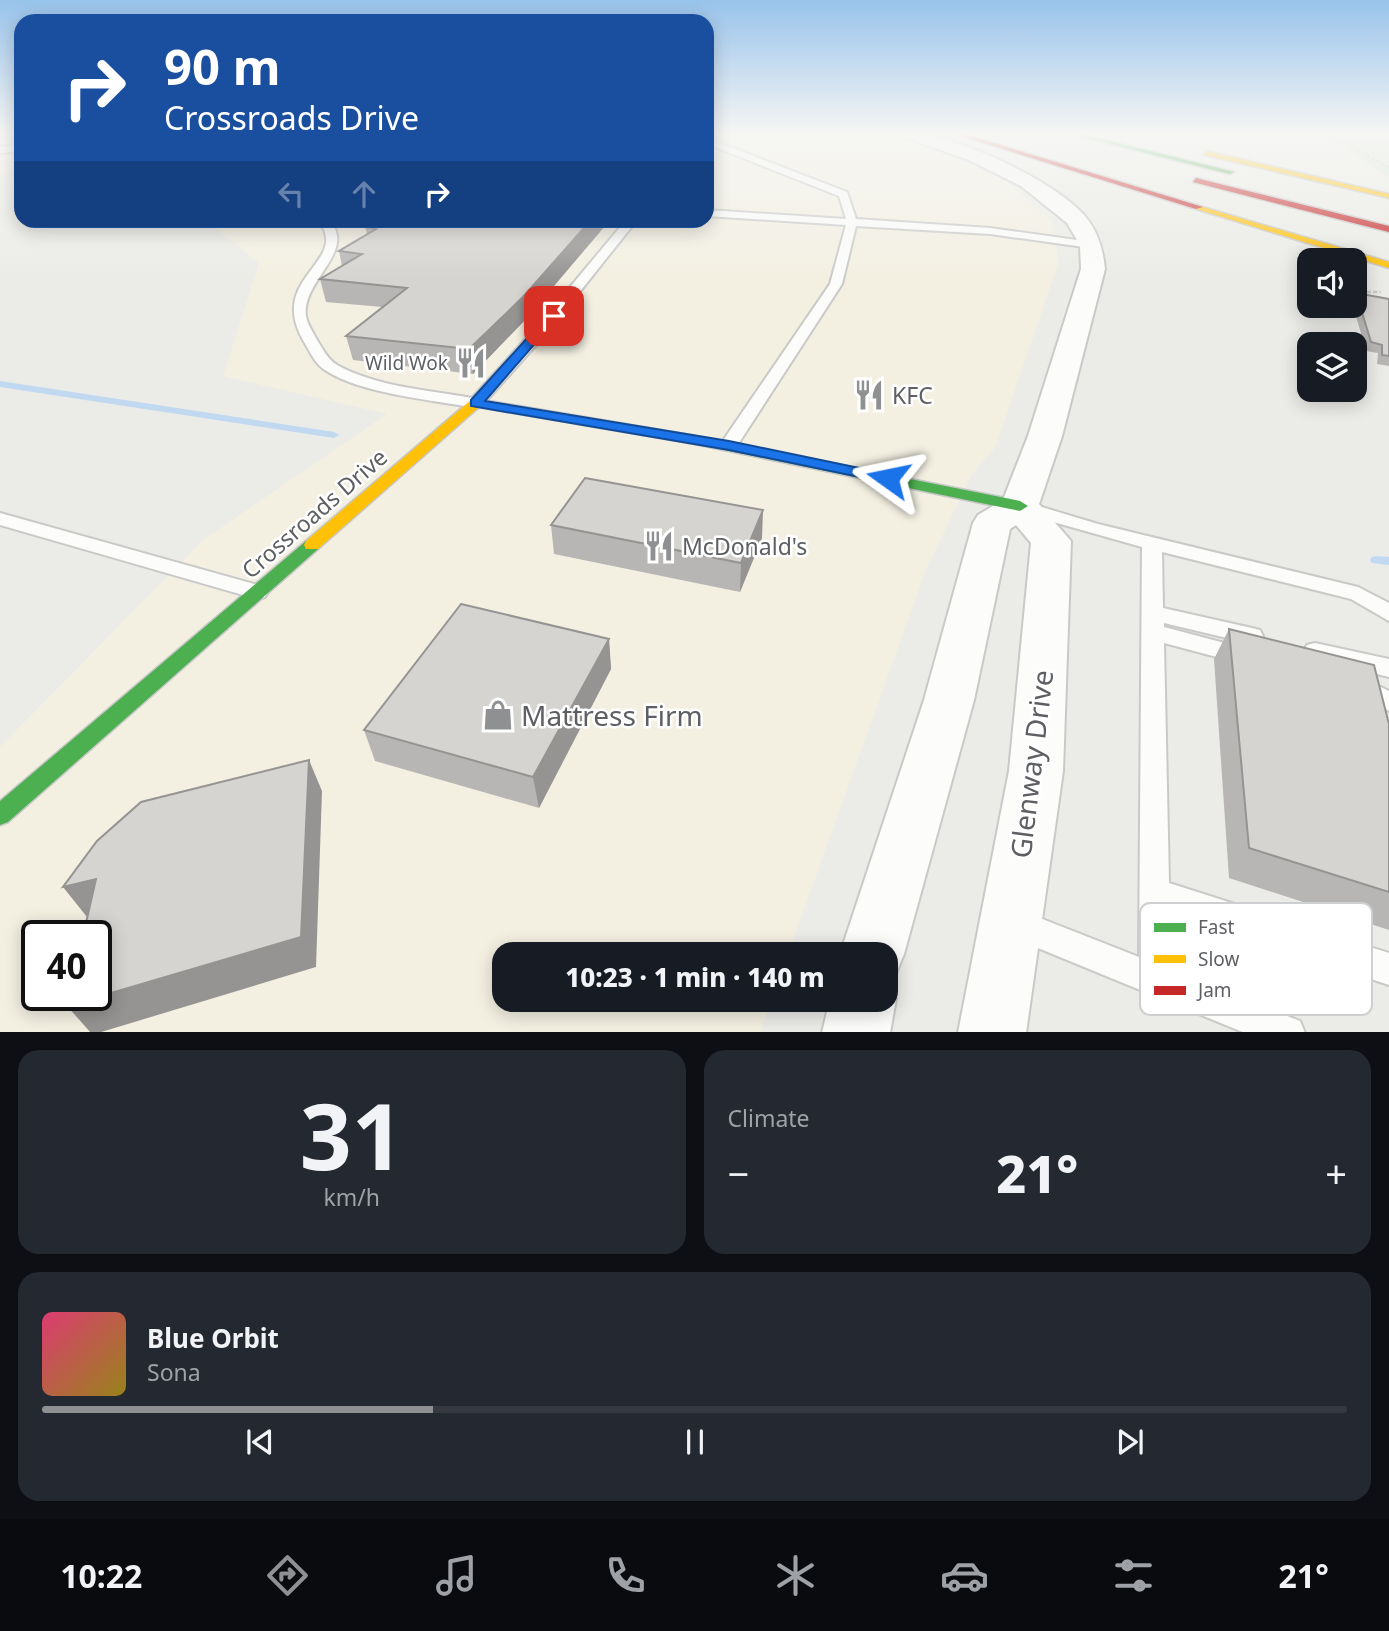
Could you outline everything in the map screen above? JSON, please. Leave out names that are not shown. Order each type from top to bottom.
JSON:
[{"type":"main road","points":[[1116,182],[1389,265]]},
{"type":"main road","points":[[1153,182],[1389,244]]},
{"type":"main road","points":[[1219,182],[1389,229]]},
{"type":"main road","points":[[1260,182],[1389,210]]},
{"type":"main road","points":[[1330,182],[1389,196]]},
{"type":"main road","points":[[476,403],[729,445],[1020,506]]},
{"type":"main road","name":"Crossroads Drive","points":[[0,815],[476,403]]},
{"type":"street","points":[[875,942],[910,821],[949,700],[992,523],[1020,506],[1045,436],[1093,269],[1091,245],[1076,219],[1028,182]]},
{"type":"street","name":"Glenway Drive","points":[[992,1032],[1035,771],[1051,541],[1020,506]]},
{"type":"street","points":[[856,1032],[860,1012]]},
{"type":"lane","points":[[729,445],[836,284],[852,222],[843,194],[818,182]]},
{"type":"lane","points":[[714,213],[990,231],[1091,245]]},
{"type":"lane","points":[[333,228],[335,236],[333,248],[312,274],[302,292],[299,316],[327,365],[355,379],[476,403]]},
{"type":"lane","name":"Crossroads Drive","points":[[476,403],[546,325],[625,228]]},
{"type":"lane","points":[[1020,506],[1092,529],[1358,594],[1389,613]]},
{"type":"lane","points":[[0,519],[257,592]]},
{"type":"lane","points":[[1152,544],[1155,903]]},
{"type":"lane","points":[[1153,623],[1270,651]]},
{"type":"lane","points":[[1297,647],[1389,668]]},
{"type":"lane","points":[[1320,675],[1359,685],[1389,702]]},
{"type":"lane","points":[[1155,893],[1186,903]]},
{"type":"lane","points":[[1009,921],[1140,972]]},
{"type":"lane","points":[[1372,963],[1389,969]]},
{"type":"lane","points":[[1246,1015],[1288,1032]]},
{"type":"path","points":[[1367,292],[1389,292]]},
{"type":"shaded area","points":[[714,182],[1007,182],[1051,220],[1059,262],[995,448],[972,474],[926,570],[792,942],[492,942],[492,1012],[767,1012],[760,1032],[0,1032],[0,747],[203,540],[387,414],[223,376],[259,263],[215,228],[714,228]]},
{"type":"building","points":[[370,228],[584,228],[523,297],[469,349],[346,336],[407,288],[320,279],[362,254],[339,251],[376,229]]},
{"type":"building","points":[[1367,295],[1389,299],[1389,356],[1382,355],[1382,345],[1371,342],[1364,318],[1367,318]]},
{"type":"building","points":[[585,478],[763,510],[741,563],[551,525]]},
{"type":"building","name":"Mattress Firm","points":[[461,604],[609,639],[533,777],[364,730]]},
{"type":"building","points":[[1229,629],[1374,665],[1389,724],[1389,892],[1249,848]]},
{"type":"building","points":[[309,760],[301,937],[112,993],[112,920],[87,920],[96,879],[63,887],[97,841],[141,802]]},
{"type":"waterway","points":[[0,384],[334,435]]},
{"type":"waterway","points":[[1376,560],[1389,561]]},
{"type":"traffic: fast","points":[[690,439],[1020,506]]},
{"type":"traffic: fast","points":[[0,815],[312,545]]},
{"type":"traffic: slow","points":[[1330,182],[1389,196]]},
{"type":"traffic: slow","points":[[1199,207],[1389,265]]},
{"type":"traffic: slow","points":[[312,545],[476,403],[690,439]]},
{"type":"traffic: jam","points":[[1117,182],[1199,207]]},
{"type":"traffic: jam","points":[[1205,182],[1389,229]]},
{"type":"place","name":"Wild Wok","points":[[471,363]]},
{"type":"place","name":"KFC","points":[[869,395]]},
{"type":"place","name":"McDonald's","points":[[659,546]]},
{"type":"place","name":"Mattress Firm","points":[[498,715]]},
{"type":"route","points":[[554,316],[476,403],[729,445],[888,478]]}]
